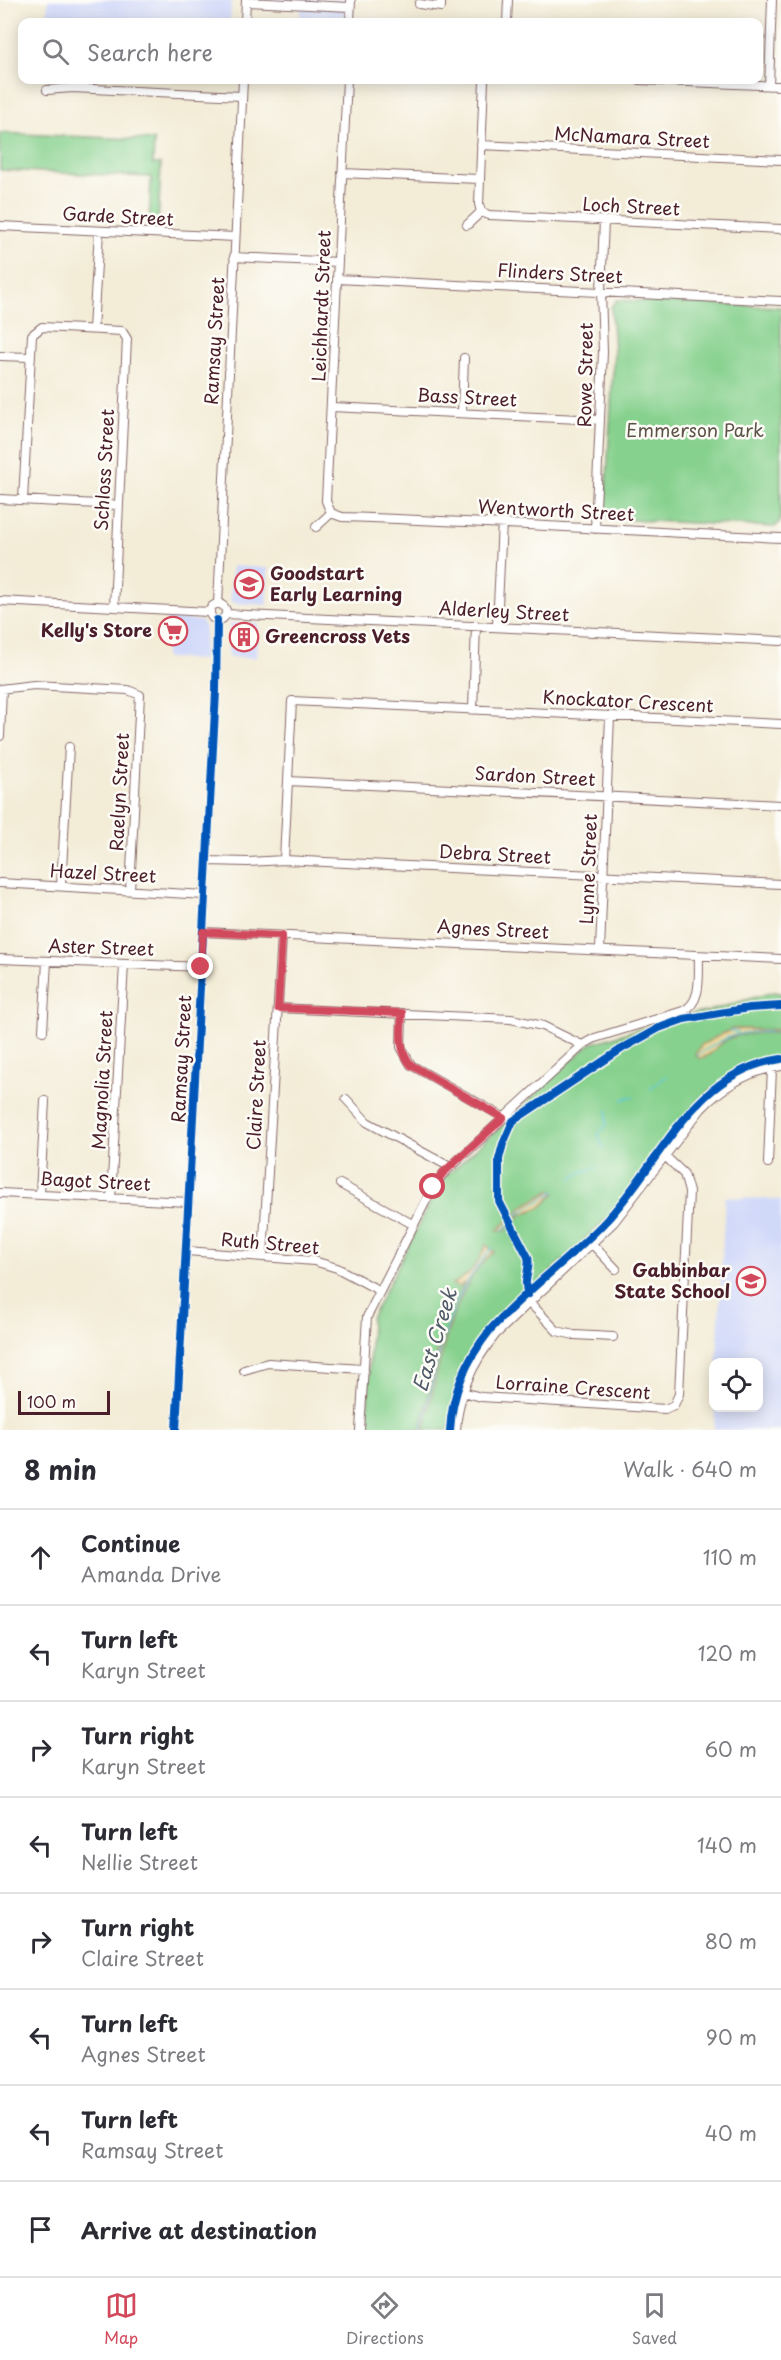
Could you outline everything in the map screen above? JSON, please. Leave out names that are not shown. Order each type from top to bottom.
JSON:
[{"type":"street","points":[[419,4],[441,7],[441,0]]},
{"type":"street","points":[[507,18],[508,0]]},
{"type":"street","points":[[769,86],[772,0]]},
{"type":"street","points":[[245,18],[246,1],[351,4]]},
{"type":"street","name":"Ramsay Street","points":[[218,604],[243,84]]},
{"type":"street","name":"Leichhardt Street","points":[[331,513],[326,501],[333,407],[347,84]]},
{"type":"street","points":[[467,225],[481,212],[478,204],[484,84]]},
{"type":"street","points":[[726,84],[781,86]]},
{"type":"street","points":[[47,90],[72,88],[242,96]]},
{"type":"street","name":"McNamara Street","points":[[481,145],[781,160]]},
{"type":"street","points":[[342,173],[479,179]]},
{"type":"street","name":"Loch Street","points":[[481,212],[489,215],[781,229]]},
{"type":"street","name":"Rowe Street","points":[[595,529],[603,352],[601,291],[604,220]]},
{"type":"street","name":"Garde Street","points":[[0,226],[235,237]]},
{"type":"street","points":[[23,500],[31,337],[36,330],[42,327],[93,329],[99,231]]},
{"type":"street","points":[[234,257],[338,262]]},
{"type":"street","name":"Flinders Street","points":[[337,279],[781,301]]},
{"type":"street","name":"Schloss Street","points":[[93,329],[119,331],[125,334],[127,339],[114,607]]},
{"type":"street","points":[[0,356],[30,357]]},
{"type":"street","points":[[462,412],[464,358]]},
{"type":"street","name":"Bass Street","points":[[333,407],[600,420]]},
{"type":"street","points":[[0,499],[118,505]]},
{"type":"street","points":[[316,527],[331,513]]},
{"type":"street","name":"Wentworth Street","points":[[331,513],[342,517],[502,522],[781,538]]},
{"type":"street","points":[[497,626],[502,522]]},
{"type":"street","points":[[0,601],[209,612]]},
{"type":"street","points":[[218,604],[225,607],[226,614],[217,620],[211,618],[209,612],[211,607],[218,604]]},
{"type":"street","name":"Alderley Street","points":[[226,614],[781,641]]},
{"type":"street","name":"Ramsay Street","points":[[177,1429],[207,861],[217,620]]},
{"type":"street","points":[[473,710],[476,625]]},
{"type":"street","name":"Raelyn Street","points":[[1,689],[34,685],[128,690],[140,695],[130,890]]},
{"type":"street","points":[[0,736],[1,689]]},
{"type":"street","name":"Knockator Crescent","points":[[284,860],[289,698],[473,710],[781,724]]},
{"type":"street","name":"Lynne Street","points":[[600,950],[610,717]]},
{"type":"street","points":[[62,886],[69,747]]},
{"type":"street","name":"Sardon Street","points":[[288,781],[781,805]]},
{"type":"street","name":"Debra Street","points":[[207,861],[284,860],[781,884]]},
{"type":"street","name":"Hazel Street","points":[[0,883],[205,895]]},
{"type":"street","name":"Agnes Street","points":[[203,932],[781,959]]},
{"type":"street","name":"Claire Street","points":[[263,1256],[282,936]]},
{"type":"street","points":[[360,1430],[366,1322],[436,1182],[582,1045],[595,1038],[689,1009],[697,995],[699,956]]},
{"type":"street","name":"Aster Street","points":[[0,959],[201,967]]},
{"type":"street","points":[[43,1031],[47,961]]},
{"type":"street","name":"Magnolia Street","points":[[111,1198],[124,964]]},
{"type":"street","points":[[278,1008],[522,1020],[553,1030],[582,1045]]},
{"type":"street","points":[[402,1013],[400,1042],[403,1053],[411,1065],[503,1118]]},
{"type":"street","points":[[456,1430],[463,1392],[475,1364],[488,1344],[622,1213],[701,1109],[715,1095],[740,1079],[777,1067],[768,1163]]},
{"type":"street","points":[[346,1099],[367,1122],[450,1167]]},
{"type":"street","points":[[40,1194],[45,1101]]},
{"type":"street","name":"Lorraine Crescent","points":[[463,1392],[481,1397],[642,1407],[665,1408],[674,1405],[679,1394],[688,1192],[684,1174],[665,1156]]},
{"type":"street","points":[[339,1184],[414,1225]]},
{"type":"street","name":"Bagot Street","points":[[0,1193],[189,1202]]},
{"type":"street","points":[[592,1244],[616,1269]]},
{"type":"street","name":"Ruth Street","points":[[187,1251],[322,1263],[380,1291]]},
{"type":"street","points":[[529,1302],[557,1331],[574,1335],[613,1337]]},
{"type":"street","points":[[244,1370],[268,1363],[363,1369]]},
{"type":"shaded area","points":[[48,0],[232,0],[230,18],[47,18]]},
{"type":"shaded area","points":[[261,0],[345,0],[343,18],[300,18],[301,8]]},
{"type":"shaded area","name":"Goodstart Early Learning","points":[[232,566],[268,568],[267,605],[233,603],[230,599]]},
{"type":"shaded area","points":[[166,618],[202,621],[205,630],[203,660],[165,658]]},
{"type":"shaded area","points":[[230,623],[258,623],[256,658],[228,657]]},
{"type":"shaded area","name":"Gabbinbar State School","points":[[725,1197],[781,1200],[781,1430],[714,1430],[715,1412],[763,1412],[763,1358],[717,1358]]},
{"type":"green space","points":[[0,133],[154,140],[153,164],[161,164],[158,224],[149,223],[151,177],[0,170]]},
{"type":"green space","name":"Emmerson Park","points":[[617,300],[781,307],[781,511],[780,522],[775,527],[610,519],[605,513],[614,351],[611,307]]},
{"type":"green space","points":[[773,992],[781,993],[781,1058],[756,1063],[736,1072],[703,1096],[609,1217],[490,1329],[468,1360],[458,1384],[449,1430],[367,1430],[371,1318],[442,1180],[590,1044],[684,1015],[706,1012]]},
{"type":"sand","points":[[732,1029],[781,1030],[781,1033],[736,1036],[726,1040],[704,1057],[699,1058],[695,1055],[701,1045]]},
{"type":"sand","points":[[552,1190],[555,1193],[541,1207],[520,1215],[505,1231],[497,1231],[524,1206]]},
{"type":"sand","points":[[486,1245],[494,1252],[479,1267],[456,1309],[440,1360],[424,1430],[421,1430],[438,1351],[464,1283],[458,1287],[452,1284],[473,1268]]},
{"type":"waterway","name":"East Creek","points":[[730,1031],[738,1032]]},
{"type":"waterway","name":"East Creek","points":[[696,1056],[728,1037],[755,1032],[781,1032]]},
{"type":"waterway","name":"East Creek","points":[[650,1089],[667,1076]]},
{"type":"waterway","name":"East Creek","points":[[622,1100],[634,1097]]},
{"type":"waterway","name":"East Creek","points":[[603,1148],[598,1134],[606,1126],[607,1110]]},
{"type":"waterway","name":"East Creek","points":[[571,1179],[581,1172],[596,1168]]},
{"type":"waterway","name":"East Creek","points":[[502,1231],[518,1214],[555,1191]]},
{"type":"waterway","name":"East Creek","points":[[422,1430],[444,1335],[467,1282],[492,1248]]},
{"type":"cycle path","points":[[176,1430],[216,692],[217,620]]},
{"type":"cycle path","points":[[528,1294],[526,1289],[528,1257],[499,1201],[499,1159],[513,1121],[623,1048],[659,1028],[684,1019],[749,1008],[781,1006]]},
{"type":"cycle path","points":[[450,1430],[457,1389],[474,1353],[490,1330],[604,1223],[624,1200],[680,1124],[701,1101],[724,1082],[750,1067],[781,1059]]},
{"type":"place","name":"Goodstart Early Learning","points":[[249,584]]},
{"type":"place","name":"Kelly's Store","points":[[173,631]]},
{"type":"place","name":"Greencross Vets","points":[[244,637]]},
{"type":"place","name":"Gabbinbar State School","points":[[751,1281]]},
{"type":"route","points":[[201,967],[203,932],[282,936],[278,1008],[402,1013],[400,1042],[403,1053],[411,1065],[503,1118],[443,1173],[433,1187]]}]
